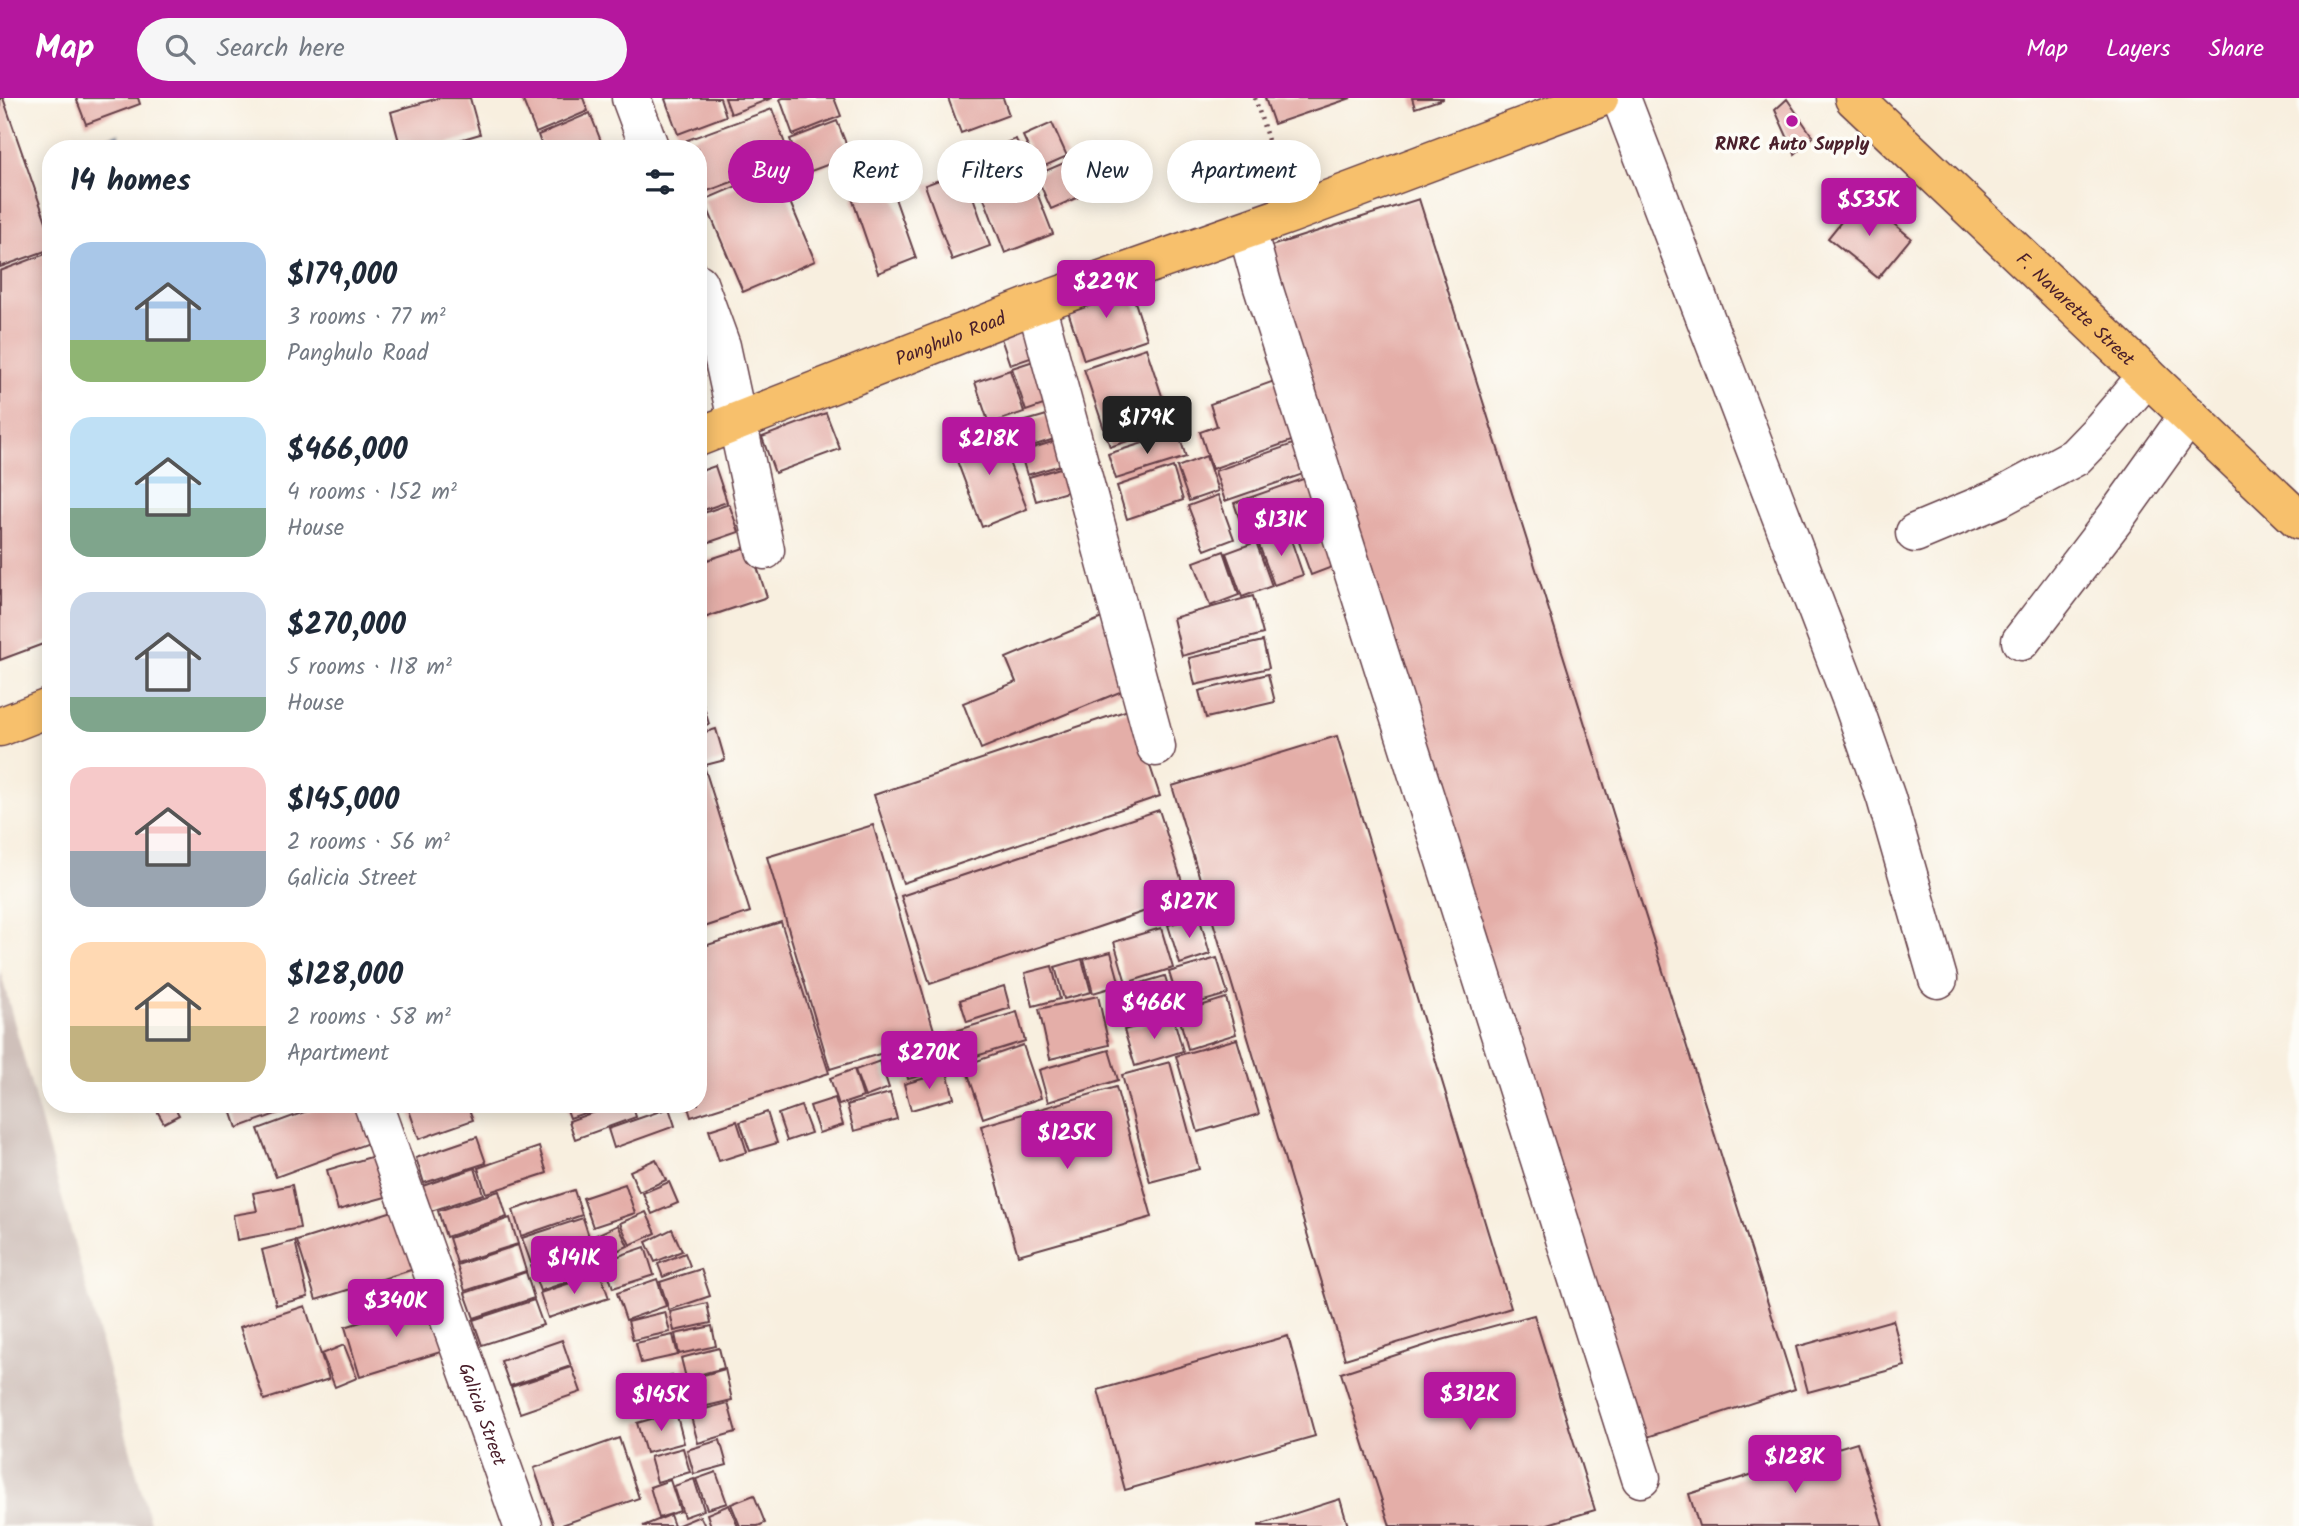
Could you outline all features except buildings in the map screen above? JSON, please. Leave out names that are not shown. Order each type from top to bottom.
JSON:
[{"type":"main road","name":"Panghulo Road","points":[[707,433],[1036,304],[1247,230],[1600,98]]},
{"type":"main road","name":"F. Navarette Street","points":[[1854,98],[2299,520]]},
{"type":"main road","points":[[0,727],[42,711]]},
{"type":"street","points":[[631,98],[647,140]]},
{"type":"street","points":[[1621,98],[1852,701],[1885,798],[1938,979]]},
{"type":"street","points":[[1247,230],[1641,1478]]},
{"type":"street","points":[[1036,304],[1156,747]]},
{"type":"street","points":[[707,308],[721,346],[765,550]]},
{"type":"street","points":[[1915,533],[1999,498],[2075,457],[2147,376]]},
{"type":"street","points":[[2021,642],[2189,415]]},
{"type":"street","name":"Galicia Street","points":[[376,1113],[523,1526]]},
{"type":"path","points":[[1255,98],[1290,214]]},
{"type":"shaded area","points":[[0,970],[151,1526],[0,1526]]},
{"type":"water","points":[[118,134],[120,140],[102,140]]},
{"type":"place","name":"RNRC Auto Supply","points":[[1792,121]]}]
